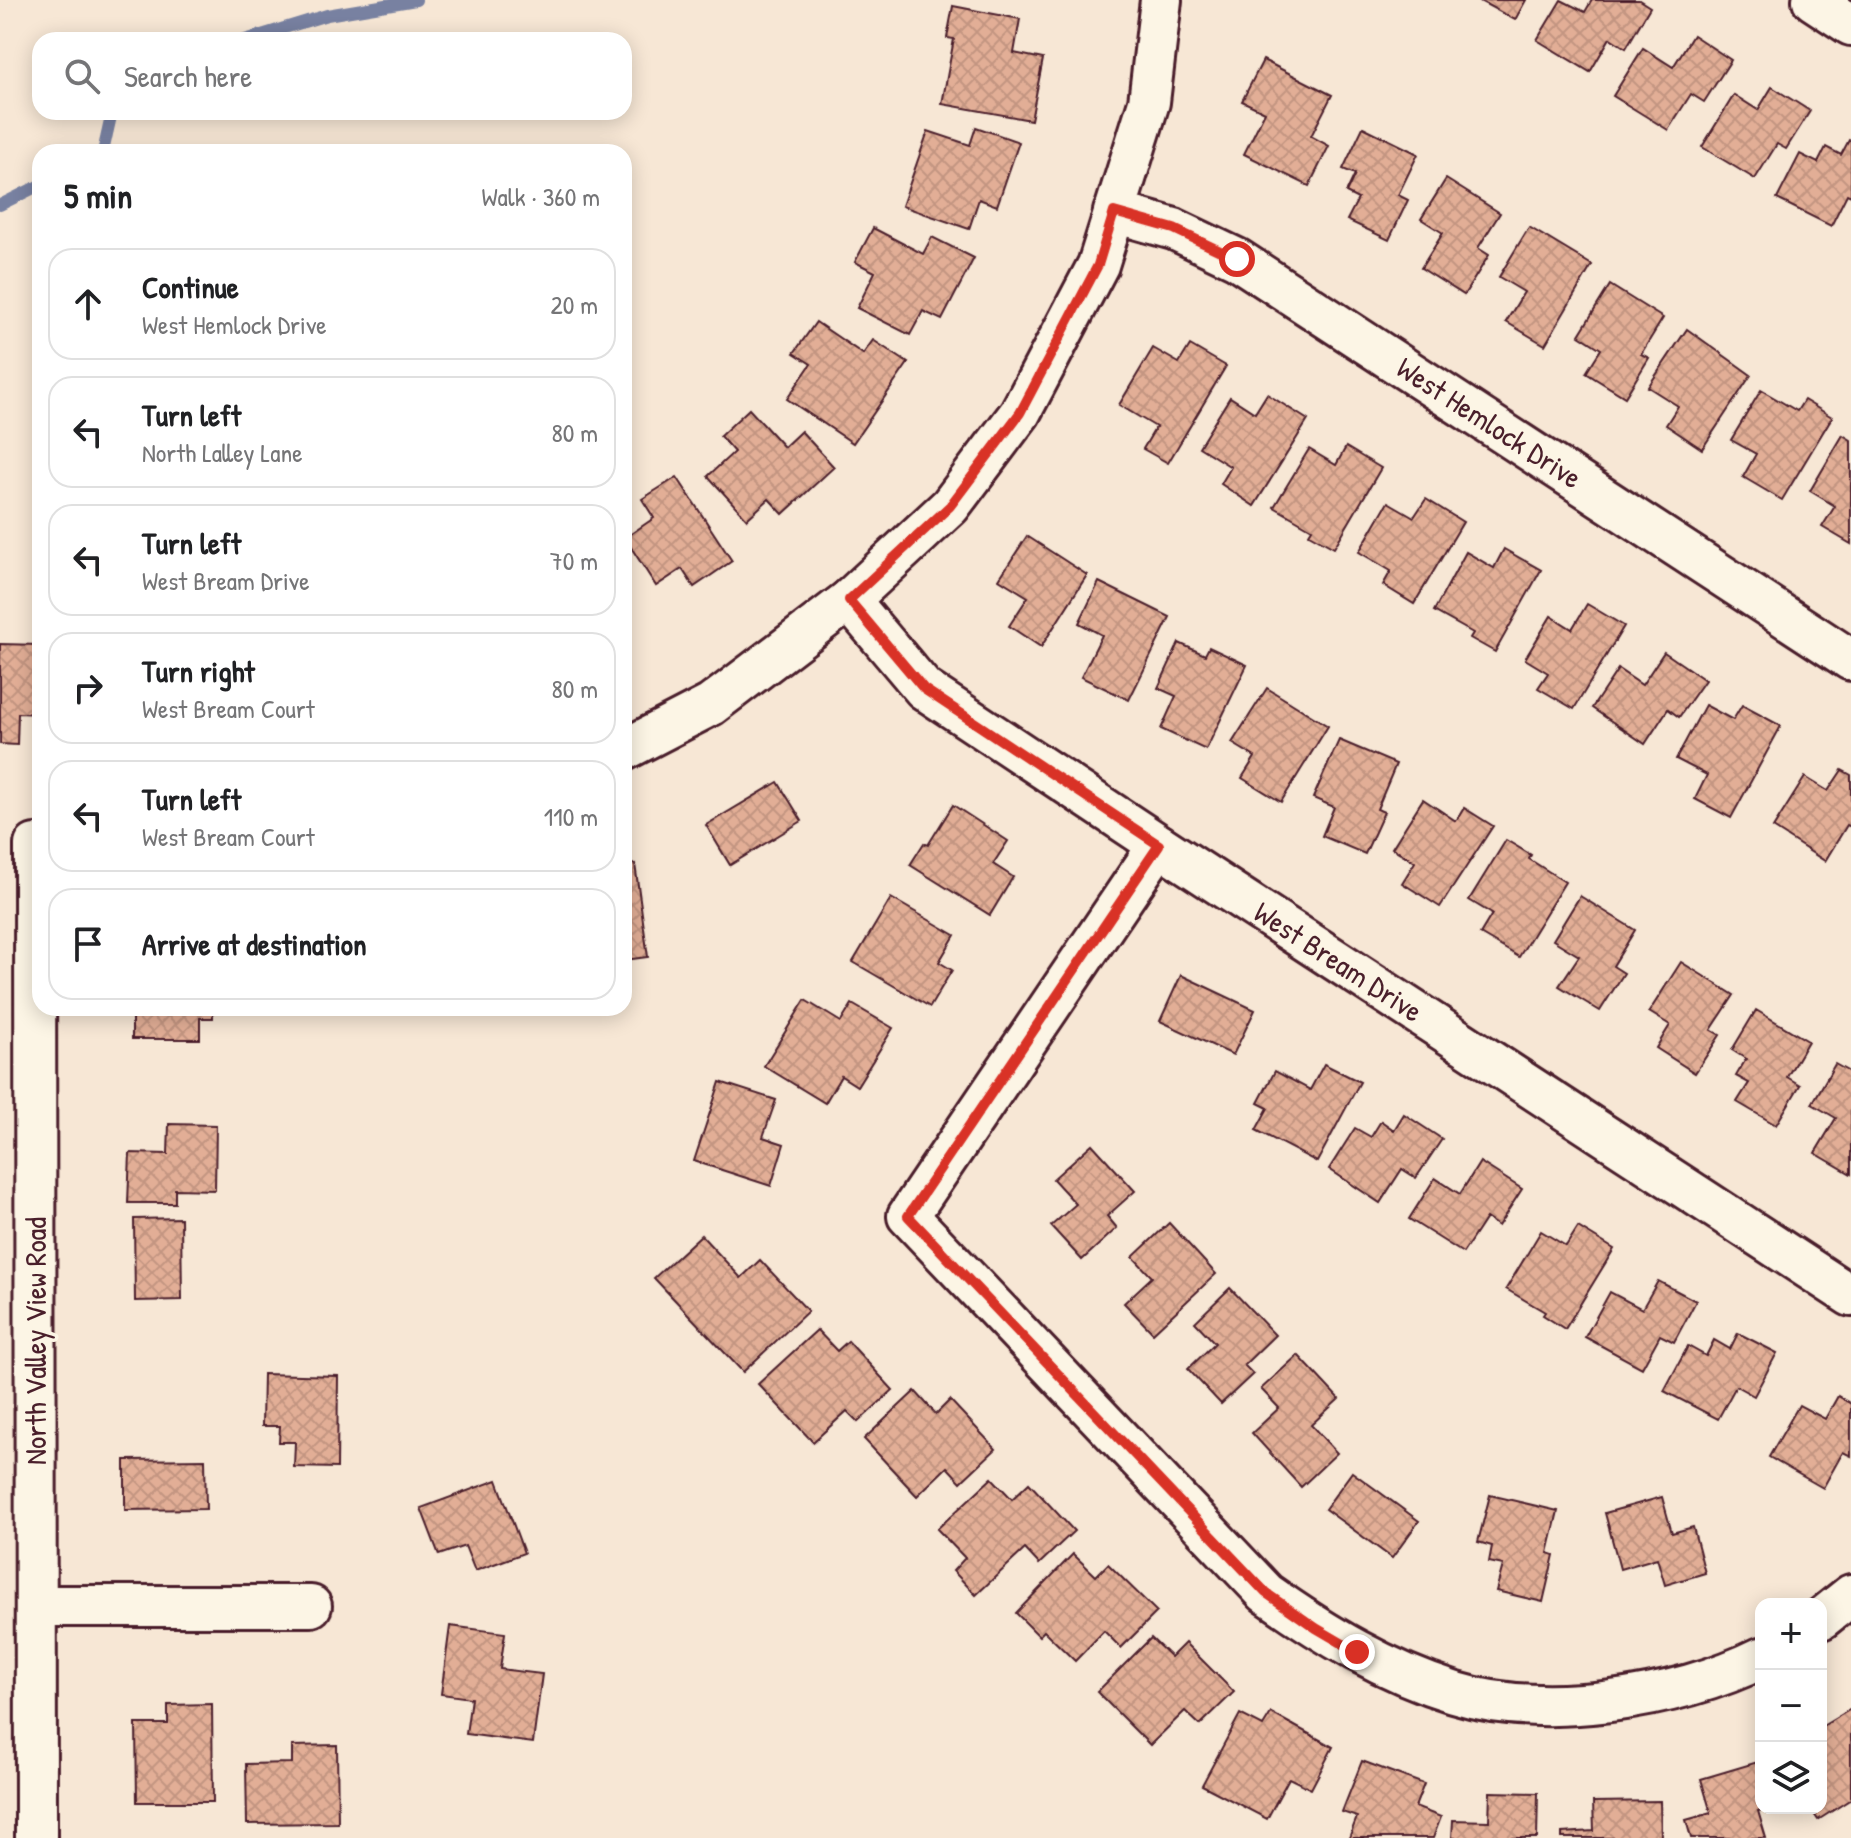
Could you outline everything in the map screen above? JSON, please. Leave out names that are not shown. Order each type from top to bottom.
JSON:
[{"type":"street","points":[[632,746],[711,705],[849,600],[950,506],[1020,413],[1098,265],[1149,102],[1161,0]]},
{"type":"street","points":[[1813,0],[1851,25]]},
{"type":"street","name":"West Hemlock Drive","points":[[1114,212],[1174,229],[1237,259],[1851,660]]},
{"type":"street","name":"West Bream Drive","points":[[849,600],[924,689],[1851,1296]]},
{"type":"street","name":"North Valley View Road","points":[[25,844],[37,1606],[36,1838]]},
{"type":"street","points":[[1159,845],[908,1216],[1266,1593],[1357,1652],[1455,1693],[1551,1705],[1658,1694],[1704,1681],[1755,1660]]},
{"type":"street","points":[[1827,1614],[1851,1595]]},
{"type":"street","points":[[37,1606],[311,1606]]},
{"type":"building","points":[[1478,0],[1526,0],[1515,20]]},
{"type":"building","points":[[1561,0],[1585,12],[1592,0],[1639,0],[1650,7],[1626,48],[1610,38],[1590,72],[1537,40]]},
{"type":"building","points":[[953,6],[1020,19],[1014,53],[1043,59],[1031,120],[942,104],[954,39],[947,38]]},
{"type":"building","points":[[1693,35],[1731,60],[1704,102],[1691,94],[1668,130],[1613,96],[1643,48],[1673,67]]},
{"type":"building","points":[[1263,60],[1332,95],[1311,136],[1329,146],[1309,186],[1244,154],[1265,112],[1242,101]]},
{"type":"building","points":[[1772,87],[1810,111],[1786,149],[1777,144],[1755,179],[1702,147],[1734,95],[1758,110]]},
{"type":"building","points":[[976,127],[1019,142],[997,206],[979,199],[969,229],[902,206],[928,131],[970,145]]},
{"type":"building","points":[[1363,127],[1418,154],[1398,195],[1408,200],[1389,240],[1347,220],[1358,199],[1346,193],[1355,174],[1343,169]]},
{"type":"building","points":[[1849,140],[1851,196],[1847,194],[1831,226],[1777,199],[1800,154],[1818,163],[1826,147],[1841,155]]},
{"type":"building","points":[[1446,179],[1500,213],[1478,248],[1489,255],[1464,295],[1421,268],[1443,233],[1421,219]]},
{"type":"building","points":[[1529,227],[1592,265],[1545,345],[1506,322],[1524,292],[1499,277]]},
{"type":"building","points":[[873,228],[923,254],[932,237],[974,258],[942,320],[923,311],[910,335],[857,308],[875,272],[855,262]]},
{"type":"building","points":[[1610,285],[1663,318],[1641,354],[1649,358],[1625,397],[1586,373],[1601,349],[1579,335]]},
{"type":"building","points":[[816,322],[863,354],[873,340],[908,363],[853,443],[787,399],[811,364],[794,353]]},
{"type":"building","points":[[1687,329],[1751,375],[1702,449],[1666,425],[1678,406],[1648,387]]},
{"type":"building","points":[[1190,345],[1226,366],[1168,463],[1143,449],[1156,427],[1119,405],[1153,348],[1179,363]]},
{"type":"building","points":[[1761,390],[1797,411],[1804,400],[1832,417],[1782,500],[1743,477],[1756,454],[1731,440]]},
{"type":"building","points":[[1267,394],[1308,420],[1254,506],[1221,484],[1231,467],[1199,447],[1230,397],[1255,413]]},
{"type":"building","points":[[749,409],[784,447],[801,431],[834,467],[783,514],[769,499],[747,519],[708,476],[734,452],[720,436]]},
{"type":"building","points":[[1843,435],[1851,440],[1851,544],[1822,527],[1835,506],[1810,491]]},
{"type":"building","points":[[1346,447],[1381,468],[1334,548],[1309,534],[1312,529],[1274,507],[1309,449],[1336,465]]},
{"type":"building","points":[[677,477],[732,561],[694,587],[682,569],[656,586],[632,549],[632,533],[654,518],[642,499]]},
{"type":"building","points":[[1426,499],[1463,522],[1414,604],[1383,585],[1391,571],[1359,552],[1388,502],[1414,517]]},
{"type":"building","points":[[1027,536],[1087,575],[1041,647],[1009,626],[1028,597],[999,579]]},
{"type":"building","points":[[1504,549],[1541,570],[1495,652],[1470,638],[1473,633],[1434,611],[1466,552],[1494,568]]},
{"type":"building","points":[[1099,582],[1170,617],[1129,700],[1081,677],[1102,635],[1079,623]]},
{"type":"building","points":[[1587,604],[1624,626],[1574,709],[1538,688],[1548,673],[1525,659],[1551,616],[1572,629]]},
{"type":"building","points":[[1179,643],[1205,655],[1209,647],[1247,665],[1206,750],[1161,729],[1176,696],[1158,688]]},
{"type":"building","points":[[0,644],[32,645],[32,714],[18,713],[17,745],[0,744]]},
{"type":"building","points":[[1664,652],[1705,680],[1679,717],[1668,709],[1645,744],[1592,708],[1618,669],[1642,685]]},
{"type":"building","points":[[1267,688],[1328,726],[1281,802],[1242,778],[1255,757],[1232,743]]},
{"type":"building","points":[[1705,705],[1733,720],[1742,705],[1781,726],[1731,818],[1695,799],[1707,775],[1676,759]]},
{"type":"building","points":[[1339,740],[1396,764],[1377,809],[1384,812],[1365,854],[1322,836],[1334,807],[1313,798]]},
{"type":"building","points":[[1842,770],[1851,775],[1851,827],[1847,825],[1825,861],[1773,828],[1805,777],[1828,791]]},
{"type":"building","points":[[778,782],[802,821],[730,865],[706,825]]},
{"type":"building","points":[[1423,799],[1456,821],[1464,808],[1493,826],[1440,907],[1402,883],[1415,862],[1392,848]]},
{"type":"building","points":[[953,805],[1008,841],[993,864],[1013,877],[990,915],[910,865],[924,843],[928,845]]},
{"type":"building","points":[[1506,840],[1565,882],[1519,957],[1480,934],[1492,914],[1469,900]]},
{"type":"building","points":[[635,864],[648,957],[632,959],[632,865]]},
{"type":"building","points":[[1580,896],[1635,930],[1613,966],[1624,973],[1600,1011],[1559,986],[1579,956],[1553,940]]},
{"type":"building","points":[[891,898],[955,935],[939,962],[952,970],[930,1007],[853,962]]},
{"type":"building","points":[[1681,962],[1734,995],[1711,1030],[1720,1035],[1695,1073],[1656,1048],[1670,1025],[1649,1012]]},
{"type":"building","points":[[1181,975],[1255,1010],[1233,1055],[1160,1021]]},
{"type":"building","points":[[805,1000],[841,1022],[852,1004],[893,1028],[857,1086],[841,1076],[825,1103],[764,1066]]},
{"type":"building","points":[[1756,1010],[1808,1041],[1787,1077],[1800,1085],[1776,1125],[1737,1102],[1749,1083],[1736,1076],[1746,1059],[1732,1050]]},
{"type":"building","points":[[132,1016],[213,1016],[200,1018],[200,1039],[132,1039]]},
{"type":"building","points":[[1324,1064],[1360,1082],[1317,1162],[1256,1130],[1268,1108],[1258,1103],[1275,1071],[1310,1090]]},
{"type":"building","points":[[1835,1064],[1851,1073],[1851,1174],[1815,1153],[1836,1118],[1812,1104]]},
{"type":"building","points":[[720,1082],[776,1100],[763,1137],[784,1144],[771,1186],[694,1161]]},
{"type":"building","points":[[1404,1114],[1442,1139],[1416,1178],[1402,1169],[1380,1203],[1329,1169],[1355,1128],[1371,1137],[1381,1121],[1394,1130]]},
{"type":"building","points":[[169,1124],[216,1125],[215,1190],[175,1189],[175,1203],[128,1203],[130,1153],[168,1154]]},
{"type":"building","points":[[1092,1144],[1135,1191],[1107,1216],[1117,1228],[1082,1260],[1051,1226],[1076,1204],[1053,1179]]},
{"type":"building","points":[[1480,1162],[1522,1189],[1498,1226],[1486,1218],[1463,1253],[1409,1219],[1435,1178],[1460,1194]]},
{"type":"building","points":[[181,1218],[182,1300],[135,1301],[134,1219]]},
{"type":"building","points":[[1169,1223],[1216,1274],[1153,1333],[1124,1303],[1152,1277],[1133,1257]]},
{"type":"building","points":[[1578,1227],[1614,1249],[1565,1329],[1543,1315],[1545,1312],[1506,1289],[1541,1231],[1566,1246]]},
{"type":"building","points":[[701,1235],[741,1278],[760,1260],[808,1311],[743,1372],[654,1278]]},
{"type":"building","points":[[1658,1281],[1696,1301],[1674,1342],[1660,1335],[1642,1368],[1585,1337],[1610,1292],[1642,1309]]},
{"type":"building","points":[[1230,1288],[1275,1335],[1244,1365],[1253,1374],[1221,1404],[1188,1369],[1215,1343],[1195,1322]]},
{"type":"building","points":[[817,1330],[837,1351],[848,1341],[893,1390],[858,1422],[847,1411],[813,1442],[758,1384]]},
{"type":"building","points":[[1738,1333],[1777,1353],[1754,1396],[1736,1386],[1718,1419],[1664,1391],[1688,1346],[1706,1356],[1714,1340],[1730,1349]]},
{"type":"building","points":[[1298,1355],[1339,1399],[1311,1425],[1337,1453],[1301,1487],[1252,1433],[1279,1408],[1261,1389]]},
{"type":"building","points":[[263,1374],[338,1376],[337,1468],[294,1467],[295,1442],[279,1442],[280,1426],[262,1426]]},
{"type":"building","points":[[915,1391],[936,1414],[950,1400],[996,1449],[961,1482],[947,1467],[917,1496],[864,1439]]},
{"type":"building","points":[[1838,1396],[1851,1404],[1851,1456],[1843,1452],[1823,1488],[1769,1457],[1799,1405],[1825,1419]]},
{"type":"building","points":[[205,1459],[206,1509],[125,1510],[125,1460]]},
{"type":"building","points":[[1352,1472],[1419,1521],[1392,1558],[1325,1509]]},
{"type":"building","points":[[992,1478],[1012,1499],[1029,1483],[1074,1531],[1039,1564],[1025,1549],[976,1595],[953,1571],[965,1558],[937,1529]]},
{"type":"building","points":[[497,1480],[524,1553],[475,1571],[465,1546],[439,1555],[421,1508]]},
{"type":"building","points":[[1490,1495],[1558,1511],[1548,1553],[1554,1555],[1543,1602],[1496,1591],[1503,1565],[1489,1562],[1492,1546],[1478,1542]]},
{"type":"building","points":[[1662,1497],[1672,1533],[1693,1527],[1705,1573],[1665,1585],[1657,1558],[1620,1569],[1605,1513]]},
{"type":"building","points":[[1073,1554],[1096,1576],[1108,1564],[1157,1612],[1121,1648],[1104,1631],[1075,1661],[1044,1631],[1039,1636],[1016,1613]]},
{"type":"building","points":[[450,1626],[505,1633],[500,1669],[542,1674],[533,1743],[466,1734],[471,1698],[441,1694]]},
{"type":"building","points":[[1151,1638],[1171,1657],[1185,1643],[1234,1692],[1200,1725],[1185,1711],[1150,1745],[1097,1692]]},
{"type":"building","points":[[212,1704],[213,1802],[137,1802],[136,1724],[168,1724],[168,1705]]},
{"type":"building","points":[[1851,1709],[1851,1799],[1818,1820],[1814,1814],[1827,1814],[1827,1723]]},
{"type":"building","points":[[1271,1713],[1333,1747],[1311,1789],[1289,1778],[1267,1819],[1202,1785],[1240,1714],[1263,1726]]},
{"type":"building","points":[[337,1745],[338,1823],[247,1824],[246,1764],[292,1763],[292,1746]]},
{"type":"building","points":[[1362,1761],[1424,1784],[1415,1807],[1441,1817],[1433,1838],[1349,1838],[1357,1817],[1342,1812]]},
{"type":"building","points":[[1755,1763],[1755,1814],[1759,1814],[1766,1838],[1691,1838],[1686,1820],[1711,1813],[1701,1779]]},
{"type":"building","points":[[1490,1792],[1538,1793],[1537,1838],[1452,1838],[1453,1820],[1489,1821]]},
{"type":"building","points":[[1660,1801],[1661,1838],[1562,1838],[1562,1833],[1594,1831],[1593,1802]]},
{"type":"waterway","points":[[271,32],[327,15],[416,0]]},
{"type":"waterway","points":[[105,144],[110,120]]},
{"type":"waterway","points":[[0,205],[32,189]]},
{"type":"route","points":[[1237,259],[1174,229],[1114,212],[1098,265],[1020,413],[950,506],[849,600],[924,689],[1159,845],[908,1216],[1266,1593],[1357,1652]]}]
